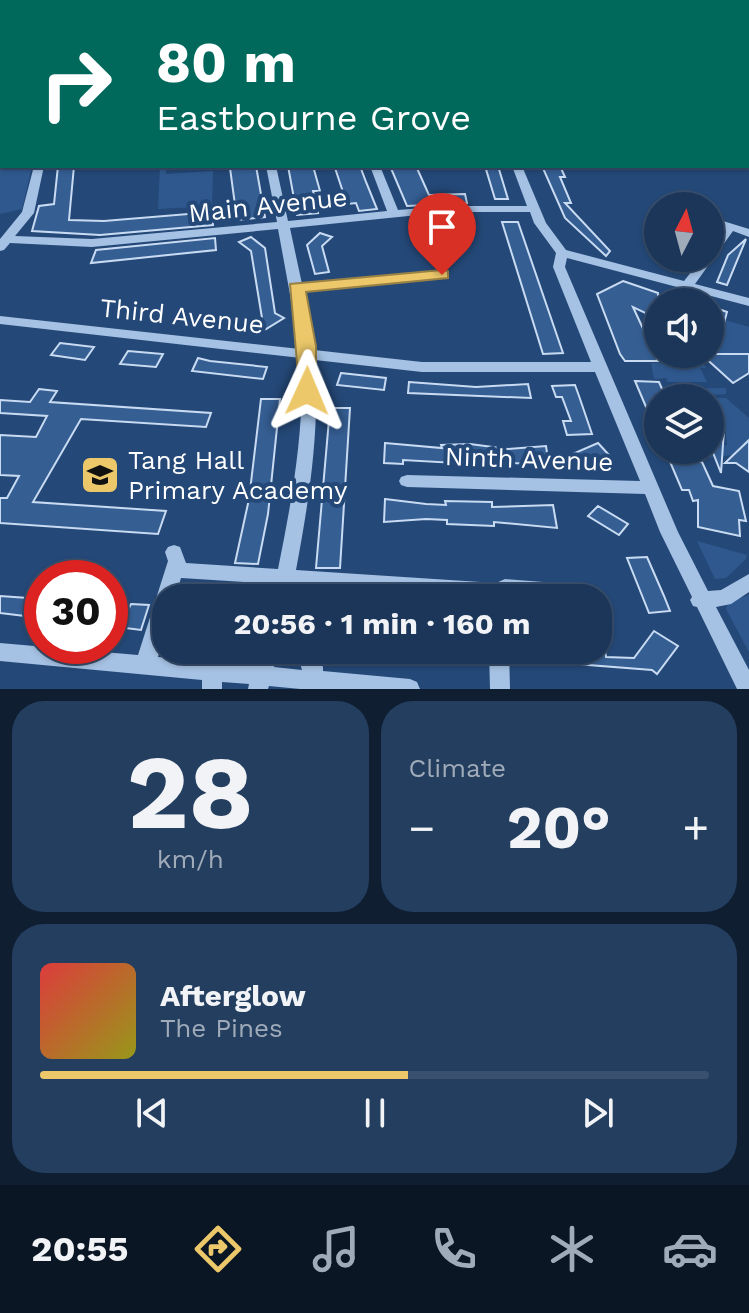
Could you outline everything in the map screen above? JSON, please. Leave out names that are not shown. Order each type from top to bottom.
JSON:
[{"type":"street","points":[[6,237],[28,213],[39,168]]},
{"type":"street","points":[[271,168],[307,354],[302,464],[285,584]]},
{"type":"street","points":[[376,168],[394,215]]},
{"type":"street","points":[[518,168],[533,209],[562,253],[749,302]]},
{"type":"street","name":"Main Avenue","points":[[6,237],[92,243],[448,209],[533,209]]},
{"type":"street","points":[[724,225],[749,233]]},
{"type":"street","points":[[724,235],[730,227]]},
{"type":"street","points":[[562,253],[559,267],[598,367],[700,600],[748,689]]},
{"type":"street","points":[[687,286],[697,272]]},
{"type":"street","points":[[296,288],[442,275]]},
{"type":"street","name":"Third Avenue","points":[[0,320],[471,369],[598,367]]},
{"type":"street","name":"Ninth Avenue","points":[[407,481],[650,488]]},
{"type":"street","points":[[145,665],[174,561],[382,584]]},
{"type":"street","points":[[700,600],[724,598],[749,582]]},
{"type":"street","points":[[0,652],[145,665],[212,680],[410,689]]},
{"type":"street","points":[[311,685],[312,664]]},
{"type":"street","points":[[499,664],[500,689]]},
{"type":"shaded area","points":[[0,168],[32,168],[22,209],[0,214]]},
{"type":"shaded area","points":[[160,168],[166,168],[166,174],[213,171],[212,206],[158,209]]},
{"type":"shaded area","points":[[725,320],[749,327],[749,369],[724,359]]},
{"type":"shaded area","points":[[652,368],[700,368],[707,382],[668,382],[666,378],[654,379]]},
{"type":"shaded area","points":[[726,398],[749,418],[749,444],[743,446],[742,454],[724,456],[724,445],[727,445]]},
{"type":"shaded area","points":[[697,541],[747,555],[746,559],[726,578],[715,579]]},
{"type":"shaded area","points":[[749,595],[749,652],[726,609],[728,602]]},
{"type":"building","points":[[58,168],[74,168],[69,220],[104,221],[212,212],[213,225],[100,235],[32,231],[39,206],[54,204]]},
{"type":"building","points":[[230,168],[256,168],[265,217],[237,220]]},
{"type":"building","points":[[288,168],[314,168],[320,191],[313,191],[318,213],[297,215]]},
{"type":"building","points":[[335,168],[361,168],[377,209],[359,211],[356,203],[347,204]]},
{"type":"building","points":[[391,168],[417,168],[429,195],[465,194],[467,203],[407,206]]},
{"type":"building","points":[[486,168],[499,168],[508,199],[495,199]]},
{"type":"building","points":[[543,168],[561,168],[565,177],[560,177],[571,203],[565,203],[610,251],[606,256],[565,218]]},
{"type":"building","points":[[471,215],[474,225],[416,230],[412,219]]},
{"type":"building","points":[[502,222],[518,222],[563,353],[543,354]]},
{"type":"building","points":[[320,233],[332,237],[322,246],[329,272],[315,274],[307,245]]},
{"type":"building","points":[[251,237],[265,248],[275,313],[284,318],[258,334],[247,327],[262,318],[251,251],[239,242]]},
{"type":"building","points":[[215,238],[216,250],[91,263],[96,250]]},
{"type":"building","points":[[746,239],[727,285],[717,282],[724,272],[728,255]]},
{"type":"building","points":[[623,281],[644,288],[644,312],[633,307],[644,331],[644,361],[625,361],[620,354],[597,294]]},
{"type":"building","points":[[60,343],[94,347],[85,360],[51,355]]},
{"type":"building","points":[[128,351],[163,354],[156,367],[120,364]]},
{"type":"building","points":[[724,354],[749,354],[749,373],[733,383],[716,368],[724,368]]},
{"type":"building","points":[[198,358],[267,367],[263,379],[192,371]]},
{"type":"building","points":[[341,373],[386,378],[384,390],[337,385]]},
{"type":"building","points":[[635,381],[659,382],[644,384],[644,402]]},
{"type":"building","points":[[409,382],[476,387],[528,384],[531,398],[408,393]]},
{"type":"building","points":[[575,385],[592,434],[567,435],[563,421],[571,421],[562,397],[556,397],[552,386]]},
{"type":"building","points":[[39,389],[57,391],[50,402],[211,413],[206,427],[81,419],[33,502],[166,511],[158,534],[0,523],[0,498],[7,498],[19,476],[0,475],[0,435],[36,437],[47,416],[0,413],[0,400],[30,402]]},
{"type":"building","points":[[261,399],[280,399],[268,514],[258,564],[235,563],[249,499]]},
{"type":"building","points":[[330,408],[350,408],[340,568],[316,568]]},
{"type":"building","points":[[749,440],[749,472],[736,463],[725,463]]},
{"type":"building","points":[[385,443],[442,448],[441,445],[470,444],[508,449],[546,446],[549,466],[490,461],[491,465],[403,460],[403,464],[384,463]]},
{"type":"building","points":[[598,443],[609,455],[581,467],[570,455]]},
{"type":"building","points":[[671,464],[703,464],[713,486],[739,491],[746,521],[739,520],[740,536],[698,527],[698,500],[693,501],[689,490],[682,490]]},
{"type":"building","points":[[385,499],[446,505],[445,501],[492,502],[492,507],[553,505],[557,528],[494,522],[494,526],[447,524],[447,520],[426,519],[384,522]]},
{"type":"building","points":[[598,506],[628,524],[619,535],[588,516]]},
{"type":"building","points":[[647,557],[670,611],[649,613],[627,558]]},
{"type":"building","points":[[0,596],[24,598],[24,616],[0,613]]},
{"type":"building","points":[[131,604],[149,605],[141,630],[128,628]]},
{"type":"building","points":[[654,631],[678,646],[657,674],[652,670],[576,664],[612,664],[612,657],[634,658]]},
{"type":"place","name":"Tang Hall Primary Academy","points":[[100,475]]},
{"type":"route","points":[[307,391],[307,346],[296,288],[442,275]]}]
